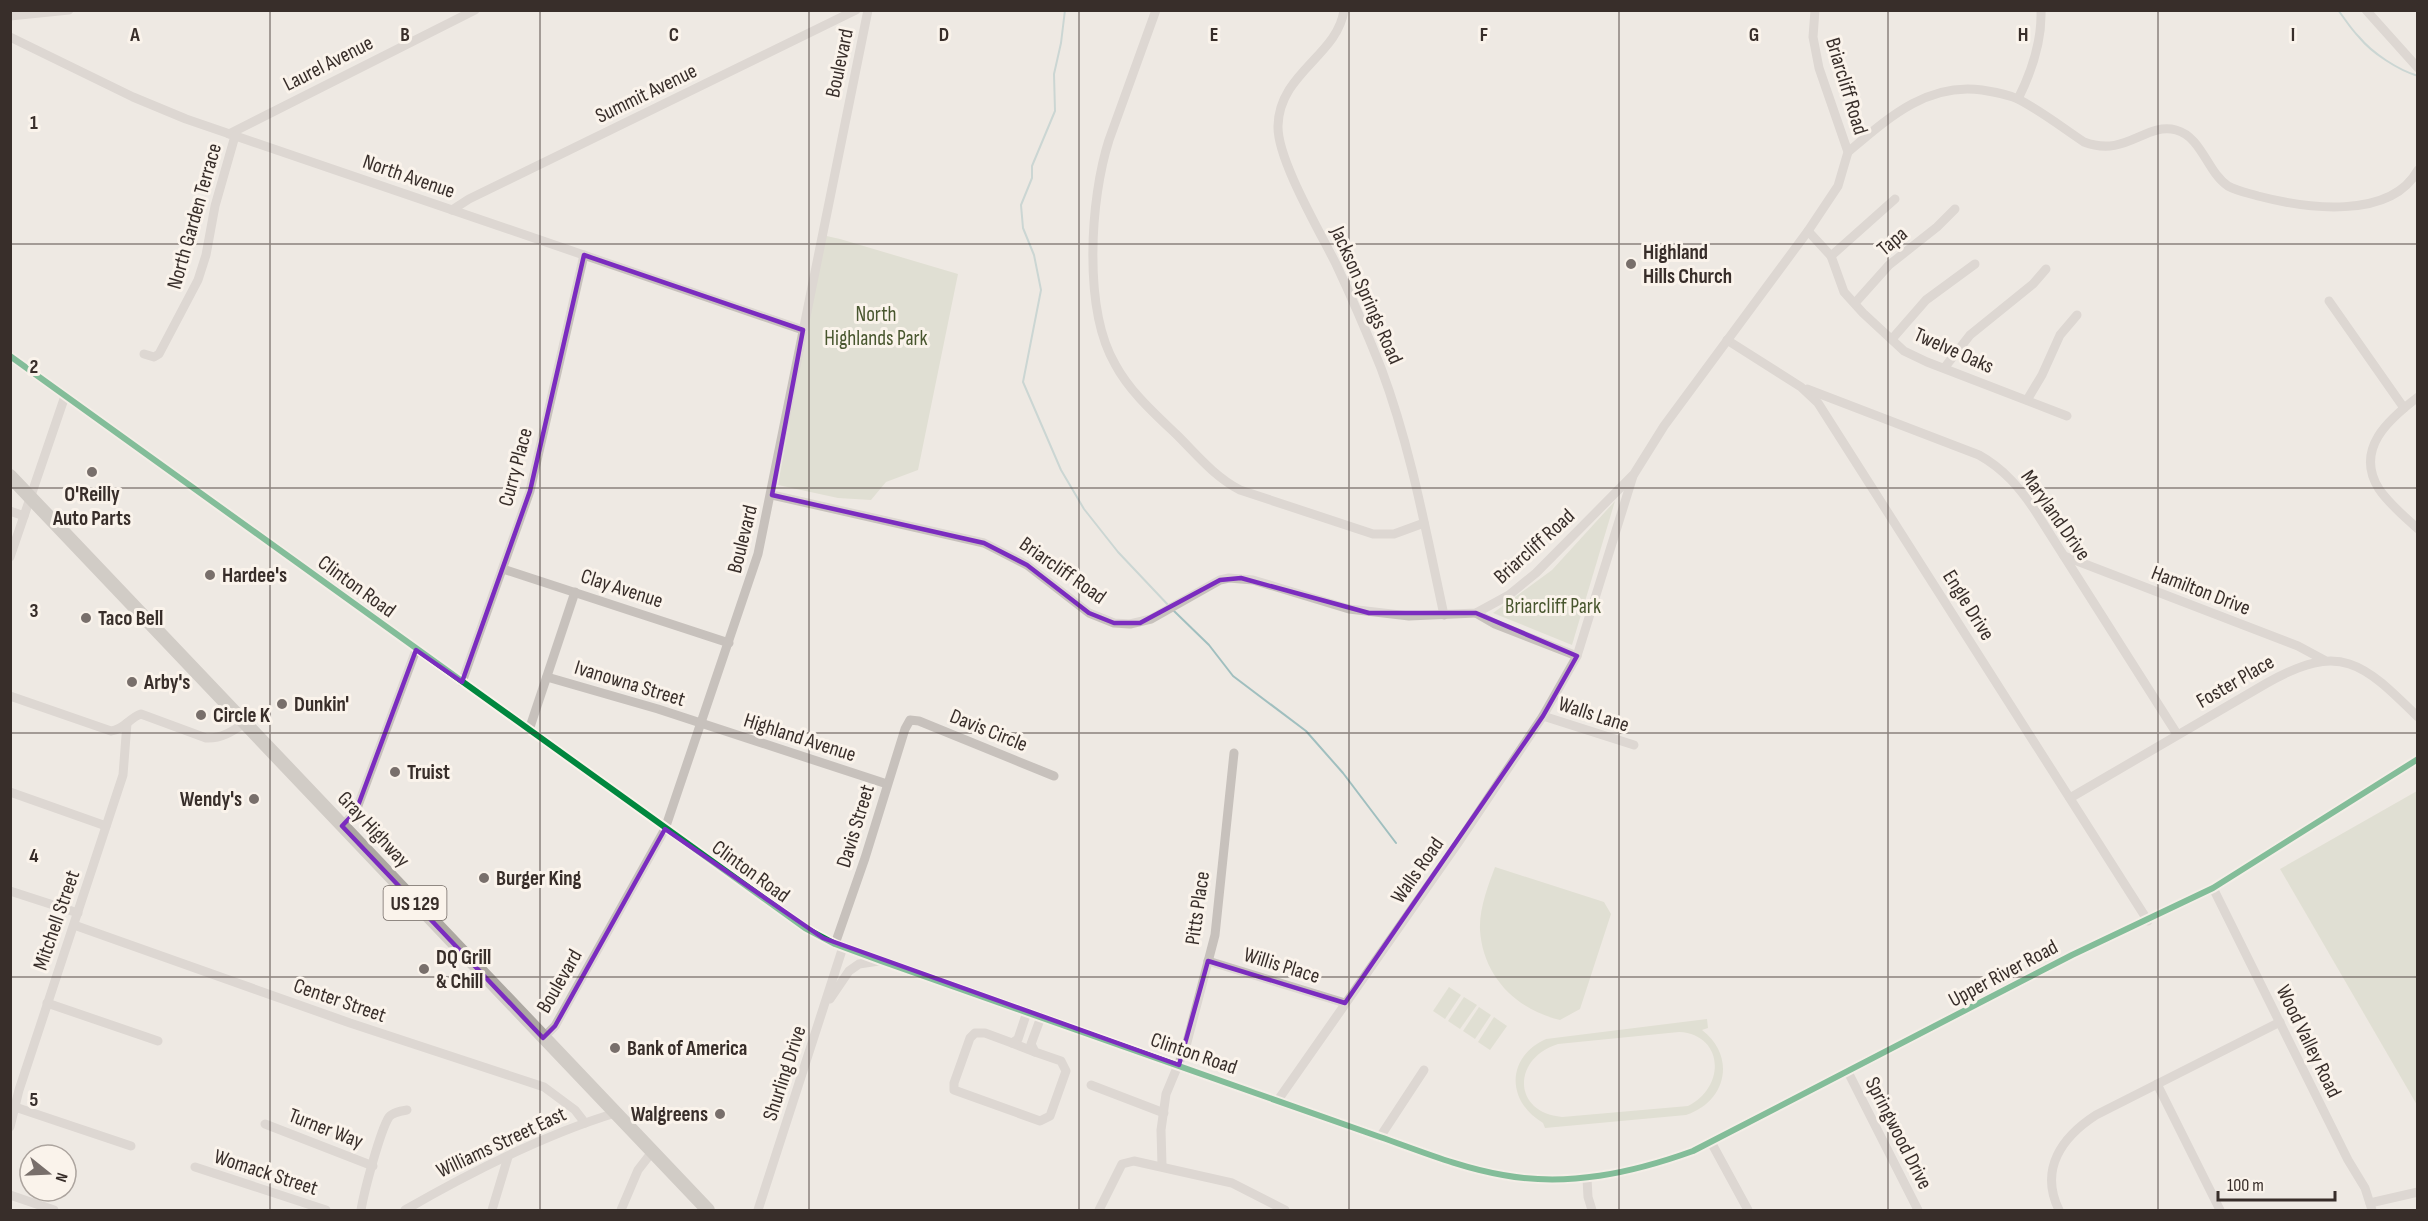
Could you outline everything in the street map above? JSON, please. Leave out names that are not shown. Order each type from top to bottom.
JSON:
[{"type":"highway","name":"Gray Highway","points":[[10,476],[707,1210]]},
{"type":"street","points":[[10,16],[69,10]]},
{"type":"street","name":"Laurel Avenue","points":[[232,135],[475,10]]},
{"type":"street","name":"Summit Avenue","points":[[452,210],[469,199],[856,10]]},
{"type":"street","name":"Boulevard","points":[[543,1038],[555,1026],[665,829],[758,554],[772,495],[868,10]]},
{"type":"street","points":[[1156,10],[1102,161],[1096,195],[1095,300],[1101,331],[1114,364],[1135,393],[1200,460],[1224,481],[1240,489],[1374,534],[1394,534],[1424,523]]},
{"type":"street","name":"Jackson Springs Road","points":[[1344,10],[1339,26],[1331,39],[1290,88],[1278,117],[1277,130],[1288,166],[1337,267],[1381,370],[1411,463],[1444,615]]},
{"type":"street","name":"Briarcliff Road","points":[[772,495],[984,543],[1018,558],[1089,613],[1108,622],[1125,625],[1140,623],[1220,580],[1241,578],[1313,600],[1369,613],[1409,616],[1476,614],[1509,595],[1529,580],[1634,474],[1664,426],[1808,231],[1838,186],[1848,152],[1819,68],[1812,37],[1815,10]]},
{"type":"street","points":[[2019,99],[2032,64],[2038,39],[2041,10]]},
{"type":"street","points":[[2366,10],[2418,68]]},
{"type":"street","name":"North Avenue","points":[[10,37],[133,97],[232,135],[803,330]]},
{"type":"street","points":[[1848,152],[1895,113],[1930,96],[1957,89],[1976,89],[1998,92],[2019,99],[2084,142],[2095,146],[2115,147],[2161,130],[2179,131],[2192,140],[2229,187],[2302,205],[2349,206],[2377,201],[2406,185],[2418,170]]},
{"type":"street","name":"North Garden Terrace","points":[[144,354],[154,357],[159,354],[198,280],[206,255],[232,135]]},
{"type":"street","points":[[1831,256],[1895,199]]},
{"type":"street","name":"Tapa","points":[[1855,303],[1889,265],[1937,227],[1955,209]]},
{"type":"street","name":"Twelve Oaks","points":[[1808,231],[1831,256],[1842,288],[1863,313],[1904,351],[2067,416]]},
{"type":"street","name":"Curry Place","points":[[462,682],[530,491],[584,255]]},
{"type":"street","points":[[1892,339],[1926,300],[1975,264]]},
{"type":"street","points":[[1945,367],[1970,335],[2033,284],[2046,269]]},
{"type":"street","points":[[2329,302],[2404,408]]},
{"type":"street","points":[[2027,400],[2042,375],[2060,335],[2077,315]]},
{"type":"street","name":"Engle Drive","points":[[1727,340],[1801,387],[1818,403],[2148,921]]},
{"type":"street","name":"Clinton Road","points":[[10,356],[795,922],[839,945],[1460,1164],[1504,1176],[1587,1179]]},
{"type":"street","name":"Maryland Drive","points":[[1801,387],[1955,445],[1995,464],[2023,492],[2177,734]]},
{"type":"street","points":[[10,557],[65,396]]},
{"type":"street","points":[[2418,397],[2384,426],[2378,435],[2373,449],[2372,469],[2379,489],[2418,529]]},
{"type":"street","name":"Walls Road","points":[[1278,1100],[1458,843],[1543,716],[1577,656],[1634,474]]},
{"type":"street","points":[[10,511],[24,516]]},
{"type":"street","name":"Hamilton Drive","points":[[2064,556],[2298,646],[2324,660]]},
{"type":"street","name":"Clay Avenue","points":[[503,569],[729,643]]},
{"type":"street","points":[[529,730],[575,592]]},
{"type":"street","points":[[1476,614],[1495,624],[1577,656]]},
{"type":"street","points":[[342,826],[356,811],[416,650]]},
{"type":"street","name":"Foster Place","points":[[2070,798],[2290,670],[2324,660],[2354,665],[2366,671],[2418,717]]},
{"type":"street","name":"Ivanowna Street","points":[[547,677],[702,724]]},
{"type":"street","points":[[10,696],[111,731],[119,731],[141,714],[195,735],[214,739],[245,723]]},
{"type":"street","name":"Walls Lane","points":[[1543,716],[1634,745]]},
{"type":"street","name":"Davis Circle","points":[[910,720],[919,721],[1054,776]]},
{"type":"street","name":"Davis Street","points":[[839,945],[887,784],[910,720]]},
{"type":"street","name":"Mitchell Street","points":[[10,1127],[15,1107],[15,1088],[74,925],[123,775],[127,723]]},
{"type":"street","name":"Highland Avenue","points":[[702,724],[887,784]]},
{"type":"street","name":"Pitts Place","points":[[1162,1165],[1161,1130],[1166,1094],[1179,1065],[1215,935],[1234,753]]},
{"type":"street","name":"Upper River Road","points":[[1587,1179],[1661,1164],[1711,1142],[2072,955],[2214,888],[2418,759]]},
{"type":"street","points":[[10,792],[106,826]]},
{"type":"street","name":"Wood Valley Road","points":[[2214,888],[2348,1160],[2365,1188],[2371,1207]]},
{"type":"street","points":[[10,891],[78,913]]},
{"type":"street","name":"Center Street","points":[[74,925],[339,1020],[544,1087],[575,1110],[585,1123]]},
{"type":"street","name":"Shurling Drive","points":[[758,1210],[823,1009],[839,945]]},
{"type":"street","points":[[823,1009],[849,971],[859,964],[881,961]]},
{"type":"street","name":"Willis Place","points":[[1208,961],[1345,1003]]},
{"type":"street","points":[[46,1004],[158,1041]]},
{"type":"street","points":[[1012,1043],[1018,1039],[1027,1012]]},
{"type":"street","points":[[1035,1052],[1031,1044],[1041,1017]]},
{"type":"street","points":[[2059,1210],[2053,1191],[2052,1178],[2058,1155],[2068,1137],[2077,1127],[2096,1115],[2280,1022]]},
{"type":"street","points":[[975,1033],[985,1033],[1012,1043],[1061,1061],[1065,1066],[1066,1071],[1050,1116],[1045,1120],[1040,1121],[954,1090],[954,1083],[970,1038],[975,1033]]},
{"type":"street","points":[[1380,1137],[1424,1070]]},
{"type":"street","name":"Springwood Drive","points":[[1848,1072],[1918,1210]]},
{"type":"street","points":[[2157,1084],[2220,1210]]},
{"type":"street","points":[[1091,1085],[1164,1113]]},
{"type":"street","points":[[15,1107],[131,1146]]},
{"type":"street","points":[[361,1210],[389,1118],[393,1114],[407,1110]]},
{"type":"street","name":"Williams Street East","points":[[405,1210],[437,1191],[508,1157],[585,1123],[615,1113]]},
{"type":"street","name":"Turner Way","points":[[265,1124],[373,1166]]},
{"type":"street","points":[[1711,1142],[1748,1210]]},
{"type":"street","points":[[621,1210],[638,1170],[652,1152]]},
{"type":"street","points":[[492,1210],[508,1157]]},
{"type":"street","points":[[1099,1210],[1122,1164],[1134,1161],[1162,1165],[1232,1183],[1285,1210]]},
{"type":"street","name":"Womack Street","points":[[195,1167],[326,1210]]},
{"type":"street","points":[[1587,1179],[1588,1197],[1592,1210]]},
{"type":"street","points":[[2371,1207],[2418,1192]]},
{"type":"street","points":[[10,1195],[54,1210]]},
{"type":"highlighted area","points":[[584,255],[803,330],[772,495],[984,543],[1027,565],[1089,613],[1114,623],[1140,623],[1220,580],[1241,578],[1369,613],[1476,613],[1577,656],[1543,716],[1345,1003],[1208,961],[1179,1065],[823,938],[665,829],[555,1026],[543,1038],[342,826],[356,811],[416,650],[462,682],[530,491]]},
{"type":"green space","name":"North Highlands Park","points":[[822,235],[958,274],[918,470],[886,482],[871,500],[838,498],[778,485]]},
{"type":"green space","name":"Briarcliff Park","points":[[1615,501],[1572,645],[1493,613],[1552,570]]},
{"type":"green space","points":[[2417,791],[2417,1105],[2280,869]]},
{"type":"green space","points":[[1495,867],[1604,902],[1611,914],[1580,1009],[1560,1020],[1544,1015],[1517,1000],[1495,976],[1488,962],[1483,947],[1480,922],[1484,898]]},
{"type":"green space","points":[[1449,987],[1461,995],[1445,1019],[1433,1011]]},
{"type":"green space","points":[[1464,997],[1477,1005],[1460,1029],[1448,1021]]},
{"type":"green space","points":[[1479,1007],[1491,1015],[1475,1039],[1463,1031]]},
{"type":"green space","points":[[1494,1017],[1507,1026],[1490,1050],[1478,1042]]},
{"type":"green space","points":[[1707,1019],[1708,1028],[1702,1030],[1713,1041],[1720,1053],[1723,1065],[1722,1078],[1718,1090],[1710,1100],[1700,1109],[1686,1115],[1545,1128],[1543,1123],[1522,1103],[1517,1092],[1516,1080],[1523,1057],[1546,1039]],"holes":[[[1679,1032],[1694,1035],[1711,1051],[1715,1062],[1714,1074],[1701,1097],[1688,1106],[1562,1117],[1546,1113],[1534,1106],[1527,1096],[1524,1085],[1526,1073],[1532,1061],[1543,1051],[1558,1044]]]},
{"type":"waterway","points":[[1065,10],[1054,74],[1055,111],[1032,166],[1032,178],[1021,205],[1023,228],[1034,255],[1041,290],[1023,382],[1061,470],[1084,509],[1118,552],[1170,607]]},
{"type":"waterway","points":[[2338,10],[2353,31],[2378,55],[2418,76]]},
{"type":"waterway","points":[[1174,611],[1209,645],[1233,676],[1306,731],[1343,773],[1396,843]]},
{"type":"cycle path","points":[[10,356],[805,928],[835,944],[881,961],[1441,1159],[1503,1175],[1552,1179],[1600,1176],[1647,1166],[1693,1151],[2072,955],[2213,888],[2418,759]]},
{"type":"place","name":"Highland Hills Church","points":[[1631,264]]},
{"type":"place","name":"O'Reilly Auto Parts","points":[[92,472]]},
{"type":"place","name":"Hardee's","points":[[210,575]]},
{"type":"place","name":"Taco Bell","points":[[86,618]]},
{"type":"place","name":"Arby's","points":[[132,682]]},
{"type":"place","name":"Dunkin'","points":[[282,704]]},
{"type":"place","name":"Circle K","points":[[201,715]]},
{"type":"place","name":"Truist","points":[[395,772]]},
{"type":"place","name":"Wendy's","points":[[254,799]]},
{"type":"place","name":"Burger King","points":[[484,878]]},
{"type":"place","name":"DQ Grill & Chill","points":[[424,969]]},
{"type":"place","name":"Bank of America","points":[[615,1048]]},
{"type":"place","name":"Walgreens","points":[[720,1114]]}]
